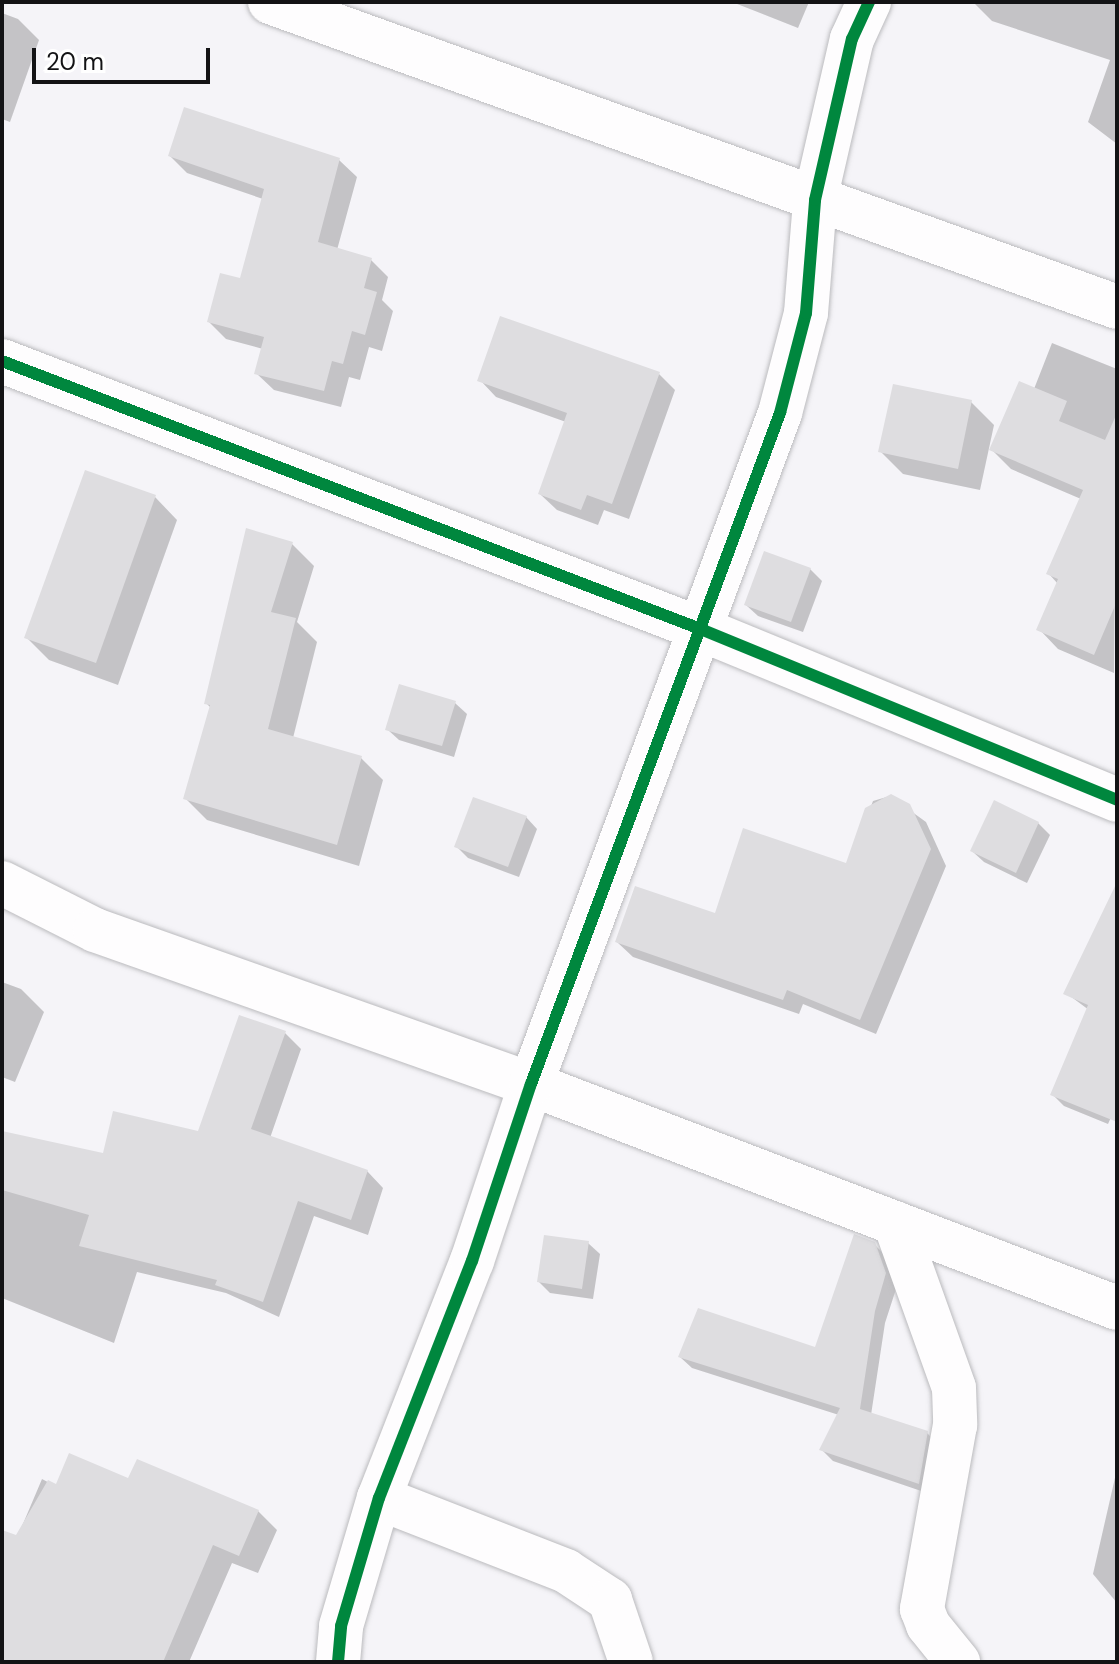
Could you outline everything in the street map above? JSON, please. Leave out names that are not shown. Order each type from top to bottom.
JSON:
[{"type":"street","points":[[270,2],[1117,307]]},
{"type":"street","points":[[338,1662],[341,1626],[379,1498],[472,1261],[531,1084],[703,630],[780,413],[806,313],[815,200],[852,39],[869,2]]},
{"type":"street","points":[[2,361],[703,630],[1117,800]]},
{"type":"street","points":[[2,883],[95,930],[531,1084],[1117,1308]]},
{"type":"street","points":[[895,1223],[954,1388],[955,1425],[922,1609],[958,1662]]},
{"type":"street","points":[[379,1498],[566,1571],[610,1600],[631,1662]]},
{"type":"building","points":[[184,107],[340,158],[318,242],[372,258],[364,288],[377,292],[365,335],[352,331],[343,364],[332,361],[324,391],[254,374],[264,337],[207,322],[220,273],[240,278],[264,189],[168,156]]},
{"type":"building","points":[[500,316],[660,372],[612,504],[587,495],[581,510],[538,494],[567,413],[477,381]]},
{"type":"building","points":[[1019,381],[1067,401],[1059,421],[1105,440],[1117,413],[1117,601],[1094,655],[1036,630],[1058,579],[1046,574],[1083,490],[989,450]]},
{"type":"building","points":[[893,384],[972,400],[958,469],[878,452]]},
{"type":"building","points":[[85,470],[156,495],[96,663],[24,638]]},
{"type":"building","points":[[246,528],[293,542],[271,612],[296,618],[268,729],[362,756],[337,845],[183,799],[210,705],[204,704]]},
{"type":"building","points":[[764,551],[811,568],[791,622],[744,605]]},
{"type":"building","points":[[399,684],[456,701],[442,746],[385,730]]},
{"type":"building","points":[[891,794],[910,804],[931,849],[860,1020],[787,990],[783,1000],[615,942],[635,886],[715,913],[743,828],[846,863],[865,808]]},
{"type":"building","points":[[473,797],[527,816],[508,867],[454,847]]},
{"type":"building","points":[[994,800],[1039,822],[1016,873],[970,851]]},
{"type":"building","points":[[1117,882],[1117,1122],[1050,1095],[1088,1005],[1063,994]]},
{"type":"building","points":[[239,1015],[286,1031],[251,1129],[368,1170],[351,1220],[298,1201],[263,1302],[215,1285],[217,1280],[79,1246],[89,1215],[2,1190],[2,1131],[103,1153],[113,1111],[198,1131]]},
{"type":"building","points":[[854,1234],[875,1242],[886,1273],[875,1311],[860,1409],[928,1431],[919,1484],[819,1450],[840,1408],[678,1357],[698,1308],[815,1347]]},
{"type":"building","points":[[544,1235],[589,1241],[582,1289],[537,1282]]},
{"type":"building","points":[[69,1453],[128,1478],[137,1459],[259,1510],[239,1556],[213,1545],[163,1662],[2,1662],[2,1530],[16,1535],[48,1480],[56,1484]]},
{"type":"cycle path","points":[[338,1662],[341,1626],[379,1498],[472,1261],[531,1084],[780,413],[806,313],[815,200],[852,39],[869,2]]},
{"type":"cycle path","points":[[2,361],[703,630],[1117,800]]}]
